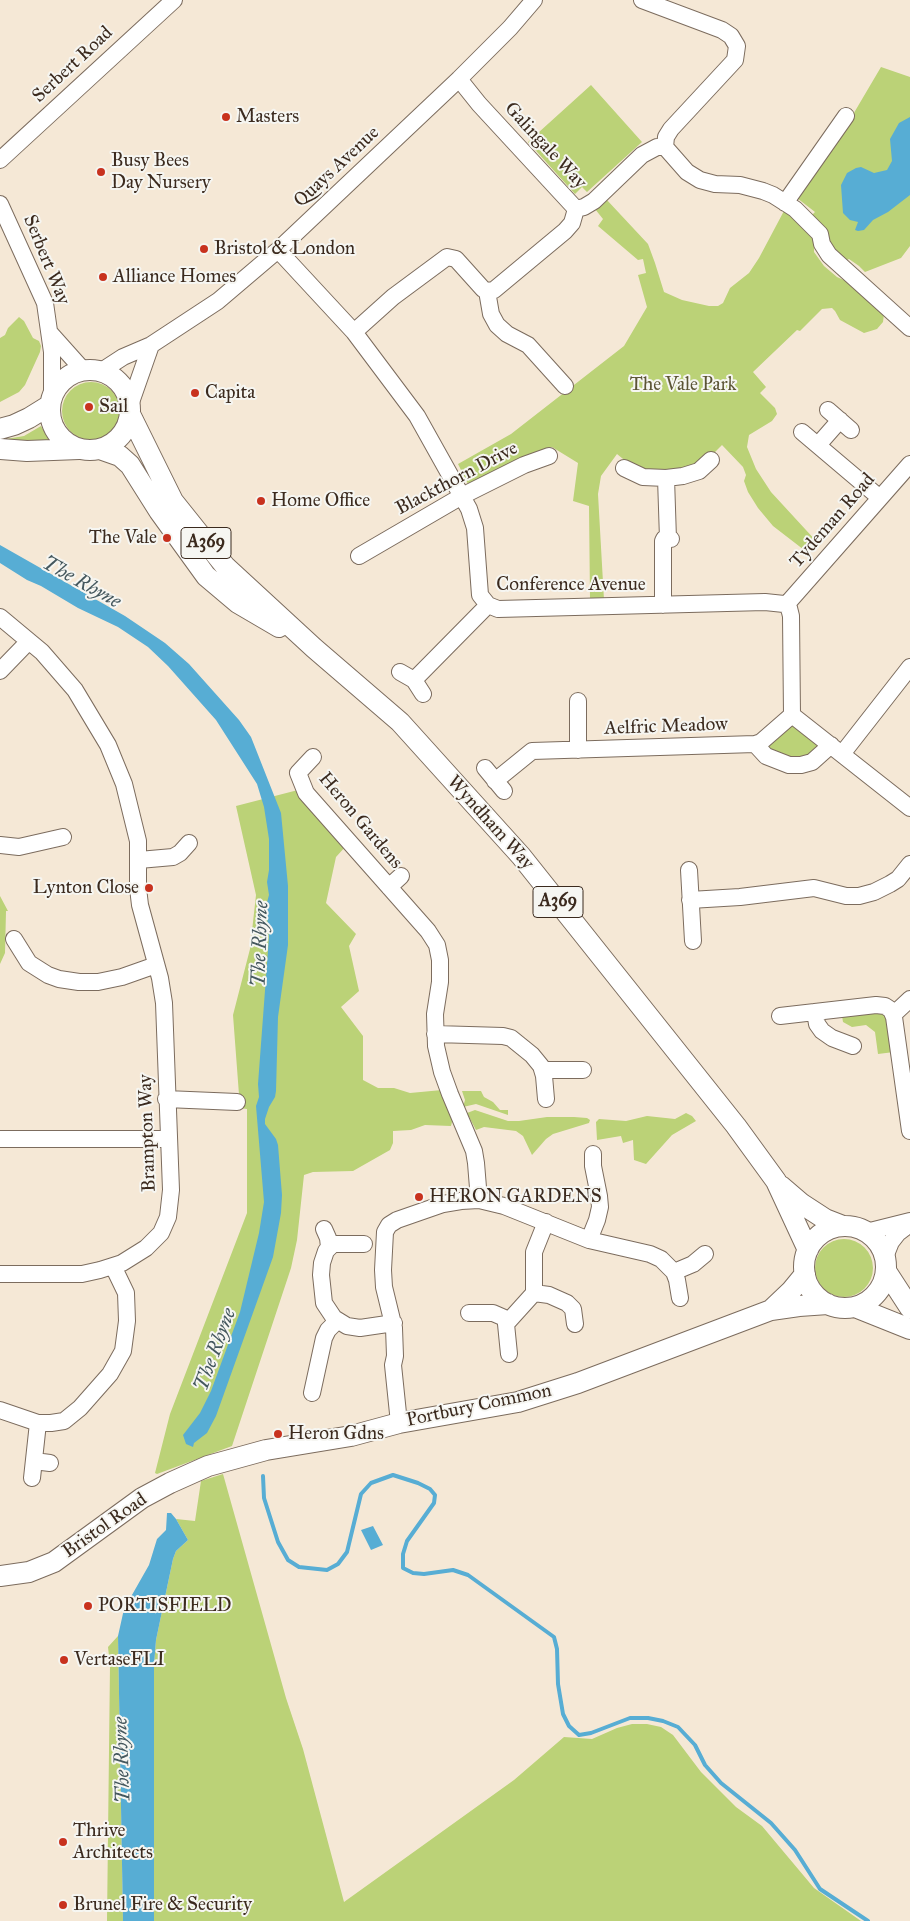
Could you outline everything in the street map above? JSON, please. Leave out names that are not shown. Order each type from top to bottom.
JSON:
[{"type":"main road","points":[[0,429],[22,422],[51,401],[66,378],[92,371]]},
{"type":"main road","name":"A369","points":[[92,371],[108,374],[118,381],[124,390],[130,410]]},
{"type":"main road","points":[[51,401],[53,426],[59,436],[67,443],[79,449]]},
{"type":"main road","points":[[100,449],[120,438],[125,430],[130,410]]},
{"type":"main road","name":"Wyndham Way","points":[[130,410],[174,501],[225,566],[314,648],[400,722],[521,856],[736,1126],[776,1181],[808,1250]]},
{"type":"main road","name":"A369","points":[[0,450],[100,449]]},
{"type":"main road","name":"Wyndham Way","points":[[100,449],[120,456],[130,465],[159,511],[206,576],[238,603],[314,648]]},
{"type":"main road","name":"Wyndham Way","points":[[776,1181],[802,1204],[825,1219],[843,1226]]},
{"type":"main road","points":[[886,1264],[884,1282],[876,1294],[868,1301],[855,1307],[841,1308],[828,1304],[817,1296],[809,1286],[804,1264],[808,1250],[817,1237],[825,1231],[843,1226],[858,1228],[866,1232],[881,1246],[886,1264],[910,1308]]},
{"type":"main road","name":"Portbury Common","points":[[771,1310],[805,1274]]},
{"type":"main road","name":"Portbury Common","points":[[208,1466],[266,1450],[350,1436],[400,1423],[518,1402],[578,1383],[771,1310],[828,1304]]},
{"type":"main road","points":[[855,1307],[910,1329]]},
{"type":"main road","name":"Bristol Road","points":[[0,1576],[29,1572],[54,1562],[142,1498],[170,1482],[208,1466]]},
{"type":"street","name":"Serbert Road","points":[[0,160],[174,0]]},
{"type":"street","name":"Quays Avenue","points":[[92,371],[150,345],[218,301],[278,250],[459,79],[510,28],[534,0]]},
{"type":"street","points":[[642,0],[722,30],[731,36],[737,46],[735,60],[671,129],[666,137],[665,146],[687,172],[700,180],[715,184],[752,188],[771,194],[785,203],[815,228],[829,255],[910,328]]},
{"type":"street","name":"Galingale Way","points":[[459,79],[479,104],[576,209],[583,208],[594,201],[642,155],[658,147],[665,146]]},
{"type":"street","points":[[785,203],[846,116]]},
{"type":"street","name":"Serbert Way","points":[[0,204],[45,303],[50,333],[51,401]]},
{"type":"street","points":[[354,332],[393,297],[447,257],[456,259],[482,288],[487,291],[494,290],[565,231],[572,223],[576,209]]},
{"type":"street","name":"Conference Avenue","points":[[278,250],[354,332],[408,401],[469,509],[475,528],[480,595],[488,605],[496,609],[765,602],[786,605]]},
{"type":"street","points":[[487,291],[492,314],[497,325],[507,334],[528,345],[565,386]]},
{"type":"street","name":"Serbert Way","points":[[50,333],[92,371]]},
{"type":"street","points":[[130,410],[150,345]]},
{"type":"street","points":[[818,446],[840,420]]},
{"type":"street","points":[[802,432],[880,498]]},
{"type":"street","name":"Blackthorn Drive","points":[[359,556],[462,496],[524,465],[550,456]]},
{"type":"street","points":[[624,468],[644,477],[666,478],[683,476],[699,479],[711,460]]},
{"type":"street","name":"Tydeman Road","points":[[786,605],[910,464]]},
{"type":"street","points":[[663,605],[663,541],[664,539],[669,539],[666,478]]},
{"type":"street","points":[[423,694],[407,676],[488,605]]},
{"type":"street","points":[[786,605],[790,610],[791,616],[792,715],[910,808]]},
{"type":"street","name":"Brampton Way","points":[[0,617],[29,640],[53,663],[75,690],[108,745],[120,772],[129,800],[138,836],[140,905],[164,1003],[166,1099],[171,1190],[166,1223],[153,1243],[131,1258],[95,1272],[74,1274],[0,1274]]},
{"type":"street","points":[[0,671],[29,640]]},
{"type":"street","name":"Aelfric Meadow","points":[[755,744],[766,756],[789,766],[812,762],[836,749],[910,667]]},
{"type":"street","name":"Aelfric Meadow","points":[[578,701],[578,750]]},
{"type":"street","name":"Aelfric Meadow","points":[[495,780],[530,752],[755,744],[761,742],[792,715]]},
{"type":"street","name":"Heron Gardens","points":[[313,757],[298,773],[306,793],[395,882],[437,945],[440,960],[440,982],[435,1014],[435,1034],[442,1072],[474,1151],[479,1200]]},
{"type":"street","points":[[0,845],[19,847],[63,837]]},
{"type":"street","points":[[138,860],[168,858],[185,853]]},
{"type":"street","points":[[690,900],[740,897],[814,888],[846,896],[858,896],[874,892],[890,884],[898,879],[910,864]]},
{"type":"street","points":[[689,870],[692,941]]},
{"type":"street","points":[[14,940],[29,962],[48,975],[59,979],[98,982],[122,977],[156,966]]},
{"type":"street","points":[[894,1014],[910,999]]},
{"type":"street","points":[[780,1016],[879,1005],[889,1008],[894,1014],[910,1131]]},
{"type":"street","points":[[815,1012],[817,1024],[822,1031],[832,1038],[853,1046]]},
{"type":"street","points":[[435,1034],[509,1037],[539,1062],[546,1099]]},
{"type":"street","points":[[542,1070],[584,1070]]},
{"type":"street","points":[[166,1099],[237,1102]]},
{"type":"street","points":[[0,1138],[168,1138]]},
{"type":"street","points":[[590,1240],[600,1207],[593,1166],[593,1154]]},
{"type":"street","points":[[400,1423],[393,1365],[395,1356],[394,1323],[383,1279],[383,1253],[387,1228],[397,1220],[442,1204],[479,1200],[504,1206],[590,1240],[655,1256],[668,1264],[674,1272],[678,1280],[680,1298]]},
{"type":"street","points":[[508,1354],[506,1325],[534,1293],[534,1252],[546,1222]]},
{"type":"street","points":[[866,1232],[910,1222]]},
{"type":"street","points":[[886,1264],[891,1242],[910,1222]]},
{"type":"street","points":[[324,1229],[329,1247],[322,1263],[321,1284],[326,1307],[337,1321],[347,1326],[360,1328],[394,1323]]},
{"type":"street","points":[[329,1247],[333,1244],[364,1244]]},
{"type":"street","points":[[674,1272],[693,1264],[705,1254]]},
{"type":"street","points":[[0,1410],[38,1423],[64,1421],[76,1412],[110,1374],[121,1356],[126,1333],[126,1297],[114,1266]]},
{"type":"street","points":[[534,1293],[549,1295],[567,1303],[573,1309],[575,1324]]},
{"type":"street","points":[[468,1314],[493,1313],[510,1320]]},
{"type":"street","points":[[312,1393],[324,1338],[328,1330],[337,1321]]},
{"type":"street","points":[[32,1478],[42,1462],[38,1423]]},
{"type":"green space","points":[[881,67],[910,77],[910,246],[901,258],[865,272],[849,259],[843,262],[810,217],[815,212],[797,198],[835,145]]},
{"type":"green space","points":[[591,85],[642,142],[587,192],[582,187],[575,194],[528,142]]},
{"type":"green space","name":"The Vale Park","points":[[606,199],[648,244],[664,292],[682,300],[709,306],[718,306],[723,303],[730,288],[749,273],[759,258],[785,209],[814,236],[814,252],[824,266],[837,277],[846,281],[884,314],[883,322],[877,329],[864,333],[840,320],[832,308],[822,309],[753,372],[766,387],[760,393],[775,408],[777,414],[772,421],[749,435],[747,447],[756,469],[771,492],[817,542],[808,553],[773,526],[758,508],[748,492],[744,481],[746,475],[743,467],[722,445],[707,460],[682,473],[634,468],[617,454],[601,476],[598,494],[604,600],[590,600],[589,506],[573,501],[578,463],[552,447],[525,456],[468,484],[458,464],[511,434],[624,346],[647,307],[638,275],[646,273],[643,259],[638,260],[598,226],[603,219],[595,209]]},
{"type":"green space","points":[[19,317],[24,321],[33,338],[39,341],[41,346],[40,352],[25,385],[19,392],[0,402],[0,338],[5,335],[8,328]]},
{"type":"green space","points":[[85,382],[97,382],[112,390],[120,405],[120,417],[112,432],[97,440],[85,440],[70,432],[62,417],[62,405],[70,390]]},
{"type":"green space","points":[[41,426],[51,440],[42,443],[0,440],[24,436]]},
{"type":"green space","points":[[792,725],[820,745],[808,755],[792,758],[764,748]]},
{"type":"green space","points":[[298,790],[346,846],[336,857],[326,903],[356,934],[349,946],[359,991],[341,1007],[363,1036],[363,1080],[378,1088],[394,1088],[410,1093],[442,1090],[453,1118],[451,1126],[425,1125],[411,1130],[393,1131],[393,1143],[390,1150],[353,1171],[313,1172],[304,1175],[297,1240],[291,1268],[232,1446],[157,1474],[155,1473],[170,1414],[247,1213],[247,1109],[240,1108],[233,1015],[250,949],[256,895],[236,806]]},
{"type":"green space","points":[[0,896],[8,911],[6,911],[5,953],[0,964]]},
{"type":"green space","points":[[881,1012],[887,1016],[894,1052],[878,1054],[875,1032],[866,1025],[852,1027],[843,1022],[842,1016]]},
{"type":"green space","points":[[462,1091],[481,1091],[484,1097],[493,1102],[500,1110],[508,1110],[508,1115],[476,1104],[463,1107],[465,1100]]},
{"type":"green space","points":[[475,1110],[508,1121],[547,1117],[574,1117],[590,1120],[589,1123],[553,1134],[532,1155],[523,1136],[516,1131],[484,1127],[476,1130],[467,1113]]},
{"type":"green space","points":[[686,1113],[696,1121],[672,1135],[646,1164],[634,1160],[633,1140],[623,1143],[621,1136],[597,1140],[596,1122],[599,1119],[626,1121],[647,1116],[675,1119]]},
{"type":"green space","points":[[844,1239],[855,1241],[865,1247],[871,1257],[873,1268],[871,1279],[865,1289],[855,1295],[844,1297],[833,1295],[823,1289],[817,1279],[815,1268],[817,1257],[823,1247],[833,1241]]},
{"type":"green space","points":[[223,1474],[286,1698],[303,1749],[344,1902],[514,1780],[564,1737],[592,1739],[617,1728],[632,1724],[647,1724],[661,1727],[673,1735],[701,1772],[736,1807],[762,1826],[814,1888],[861,1921],[154,1921],[154,1665],[156,1640],[173,1559],[176,1551],[188,1540],[176,1519],[195,1521],[201,1481]]},
{"type":"green space","points":[[118,1636],[123,1921],[107,1921],[110,1665],[108,1647]]},
{"type":"water","points":[[910,117],[910,195],[888,212],[873,220],[864,230],[855,230],[858,222],[850,220],[843,213],[841,185],[847,173],[856,168],[861,167],[874,173],[887,170],[892,161],[890,139],[899,123]]},
{"type":"water","points":[[0,545],[125,616],[165,643],[189,664],[239,720],[251,737],[281,813],[288,886],[288,945],[278,1017],[276,1091],[265,1119],[265,1124],[278,1145],[282,1195],[281,1213],[273,1257],[216,1416],[207,1433],[194,1443],[193,1447],[186,1444],[183,1435],[200,1413],[211,1391],[240,1312],[259,1233],[264,1202],[256,1106],[259,1097],[258,1084],[269,937],[266,906],[269,895],[267,882],[269,839],[264,807],[257,784],[216,720],[168,666],[148,647],[118,627],[78,608],[0,563]]},
{"type":"water","name":"The Rhyne","points":[[167,1513],[171,1513],[176,1519],[188,1540],[176,1551],[173,1559],[156,1640],[154,1665],[154,1921],[123,1921],[118,1636],[124,1609],[149,1565],[157,1539],[166,1530]]},
{"type":"water","points":[[373,1526],[383,1545],[371,1550],[361,1530]]},
{"type":"waterway","points":[[263,1476],[264,1498],[278,1542],[288,1560],[299,1567],[327,1570],[338,1564],[347,1552],[361,1494],[371,1483],[393,1475],[430,1489],[435,1495],[434,1503],[407,1541],[403,1554],[403,1568],[413,1573],[424,1574],[453,1570],[468,1575],[554,1637],[557,1649],[558,1684],[563,1714],[569,1726],[579,1735],[591,1733],[630,1718],[648,1718],[678,1727],[695,1745],[705,1765],[721,1783],[771,1823],[795,1850],[820,1889],[868,1921]]},
{"type":"place","name":"Masters","points":[[226,117]]},
{"type":"place","name":"Busy Bees Day Nursery","points":[[101,172]]},
{"type":"place","name":"Bristol & London","points":[[204,249]]},
{"type":"place","name":"Alliance Homes","points":[[103,277]]},
{"type":"place","name":"Capita","points":[[195,393]]},
{"type":"place","name":"Sail","points":[[89,407]]},
{"type":"place","name":"Home Office","points":[[261,501]]},
{"type":"place","name":"The Vale","points":[[167,538]]},
{"type":"place","name":"Lynton Close","points":[[149,888]]},
{"type":"place","name":"HERON GARDENS","points":[[419,1197]]},
{"type":"place","name":"Heron Gdns","points":[[278,1434]]},
{"type":"place","name":"PORTISFIELD","points":[[88,1606]]},
{"type":"place","name":"VertaseFLI","points":[[64,1660]]},
{"type":"place","name":"Thrive Architects","points":[[63,1842]]},
{"type":"place","name":"Brunel Fire & Security","points":[[63,1905]]}]
